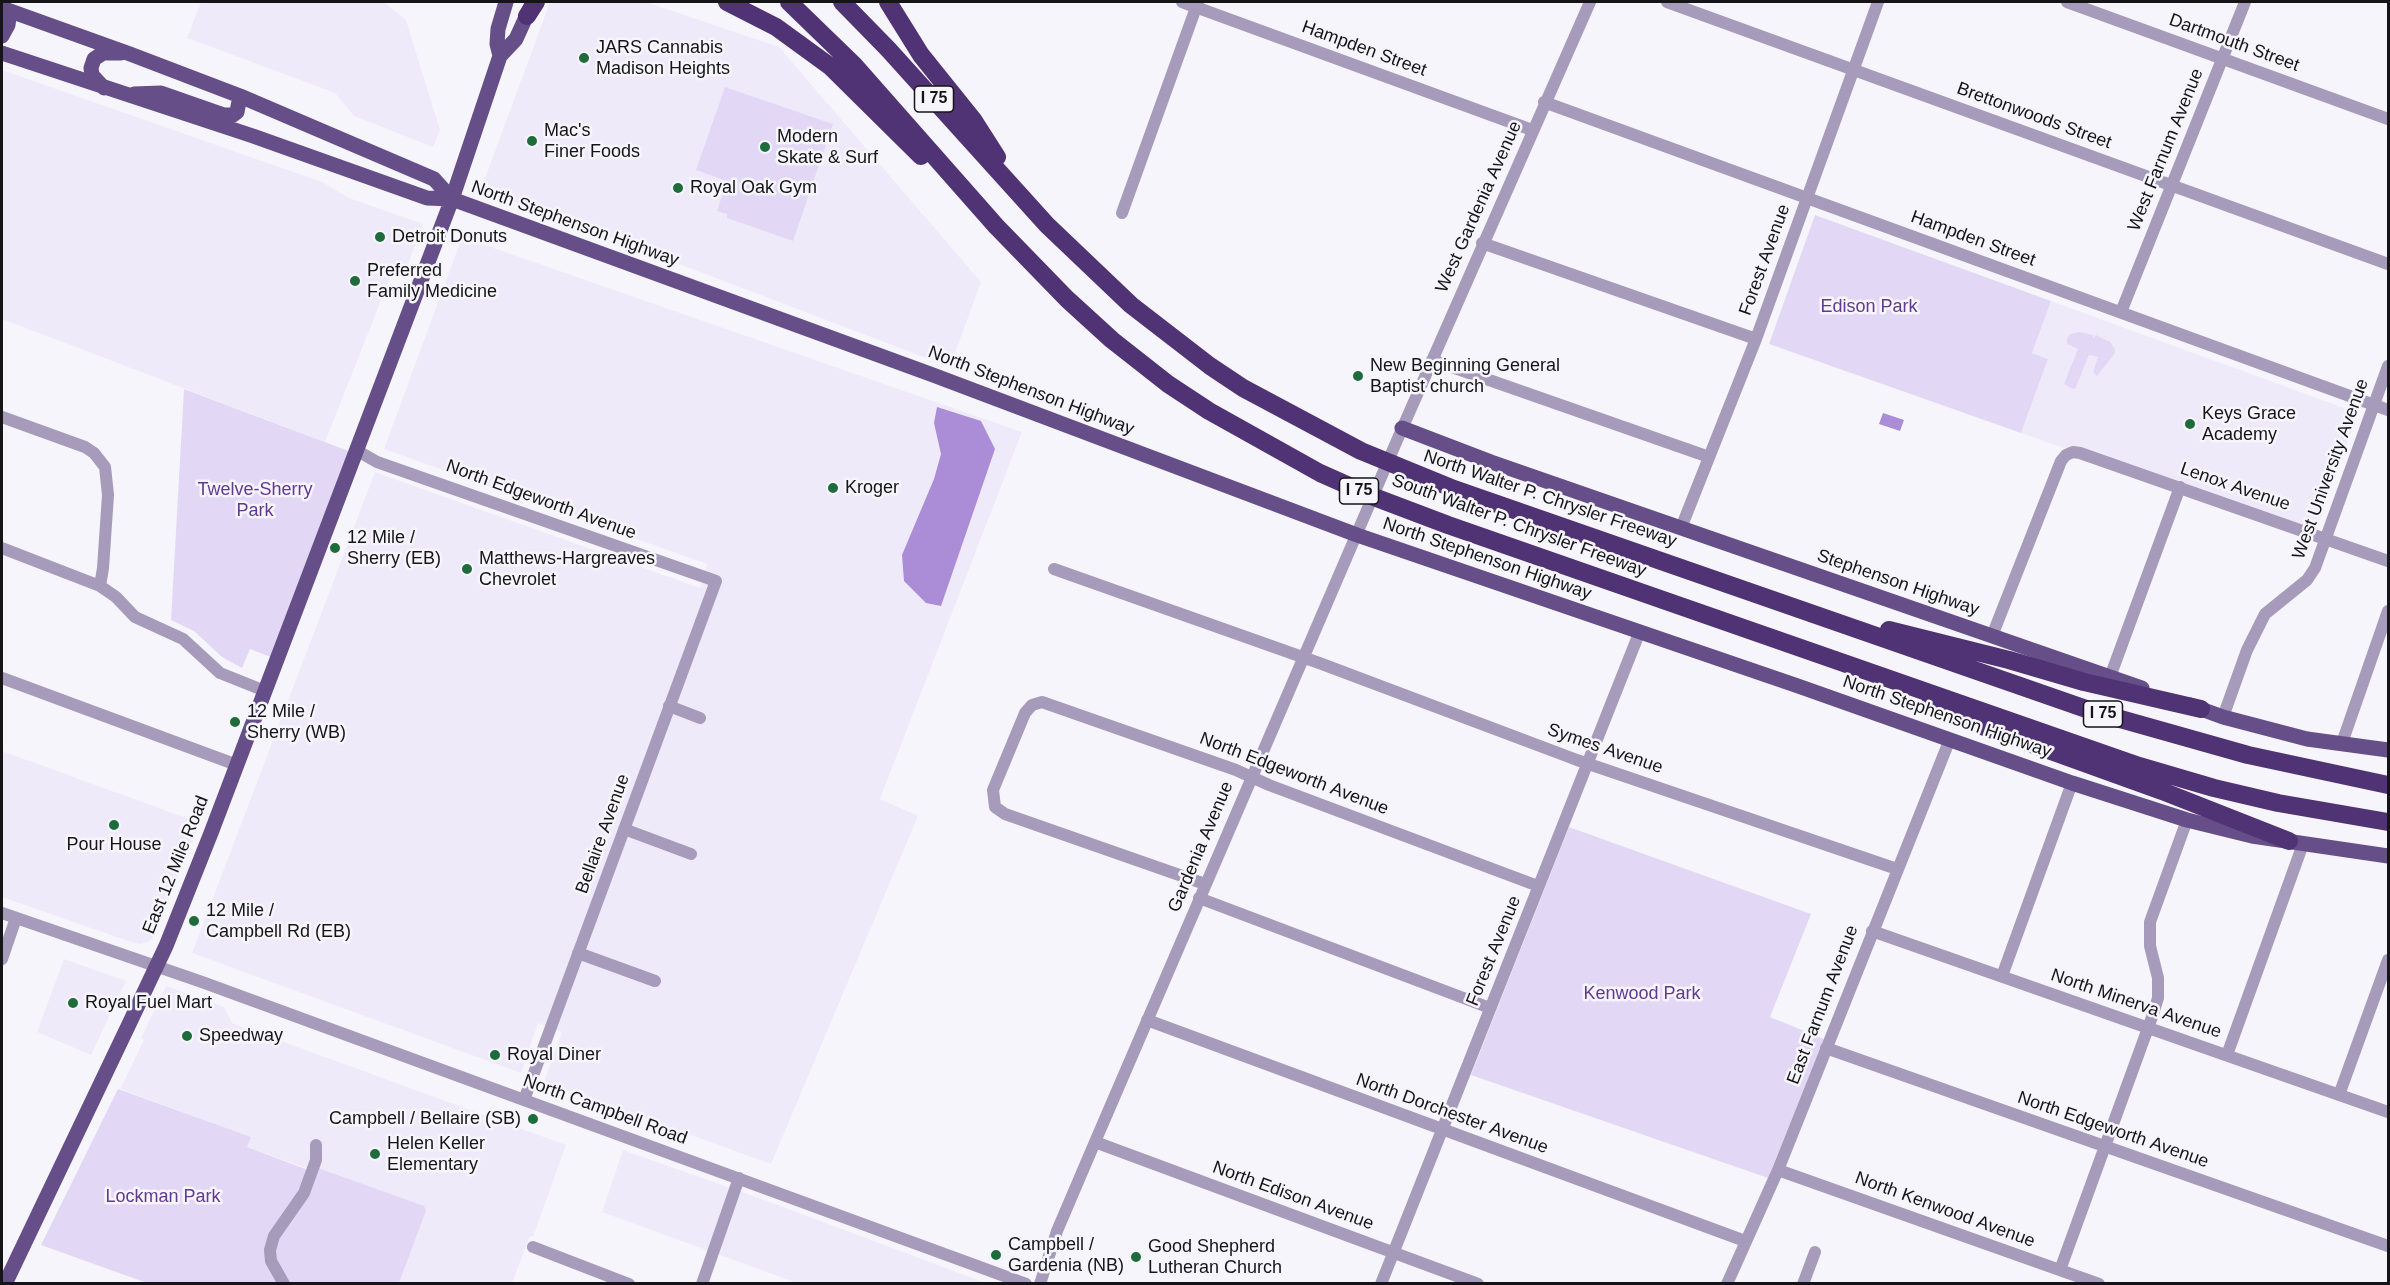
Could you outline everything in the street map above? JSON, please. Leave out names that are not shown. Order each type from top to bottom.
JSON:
[{"type":"highway","points":[[727,2],[776,27],[831,67],[893,130],[996,226]]},
{"type":"highway","name":"South Walter P. Chrysler Freeway","points":[[789,2],[861,72],[996,226],[1067,299],[1149,369],[1209,411],[1320,473],[1374,497],[1448,525],[2168,776],[2278,803],[2388,822]]},
{"type":"highway","name":"North Walter P. Chrysler Freeway","points":[[842,2],[888,48],[1023,200],[1088,266],[1137,310],[1210,366],[1309,425],[1361,451],[1427,479],[2122,720],[2248,755],[2388,785]]},
{"type":"highway","points":[[888,2],[921,55],[974,121],[1023,200]]},
{"type":"highway","points":[[1825,618],[1897,631],[2084,682],[2201,709]]},
{"type":"highway","points":[[1905,683],[1954,716],[2296,842]]},
{"type":"main road","points":[[500,56],[497,44],[498,29],[506,2]]},
{"type":"main road","points":[[500,56],[516,39],[532,6]]},
{"type":"main road","points":[[2,36],[8,25],[6,9]]},
{"type":"main road","name":"North Stephenson Highway","points":[[6,9],[240,96],[434,179],[452,199]]},
{"type":"main road","name":"North Stephenson Highway","points":[[2,53],[253,136],[427,198],[452,199],[803,329],[1360,528],[1640,631],[2072,783],[2187,820],[2252,836],[2388,856]]},
{"type":"main road","points":[[104,88],[92,75],[91,68],[94,60],[103,53],[130,54]]},
{"type":"main road","name":"East 12 Mile Road","points":[[4,1284],[156,965],[237,765],[452,199],[500,56]]},
{"type":"main road","points":[[122,94],[160,93],[224,115],[233,115],[237,112],[240,96]]},
{"type":"main road","name":"Stephenson Highway","points":[[1400,434],[1681,528],[2223,717],[2307,738],[2388,750]]},
{"type":"street","name":"Hampden Street","points":[[1182,2],[1197,4],[1532,130]]},
{"type":"street","name":"West Gardenia Avenue","points":[[1400,434],[1482,243],[1590,2]]},
{"type":"street","name":"Brettonwoods Street","points":[[1667,2],[2388,264]]},
{"type":"street","name":"Forest Avenue","points":[[1681,528],[1756,339],[1878,2]]},
{"type":"street","name":"Dartmouth Street","points":[[2067,2],[2388,119]]},
{"type":"street","name":"West Farnum Avenue","points":[[2121,312],[2245,2]]},
{"type":"street","points":[[1122,213],[1197,4]]},
{"type":"street","name":"Hampden Street","points":[[1545,102],[2388,410]]},
{"type":"street","points":[[1482,243],[1756,339]]},
{"type":"street","points":[[1432,360],[1709,457]]},
{"type":"street","name":"West University Avenue","points":[[2223,717],[2247,650],[2265,614],[2307,580],[2315,568],[2388,366]]},
{"type":"street","points":[[2,417],[85,447],[101,461],[107,474],[108,489],[100,586]]},
{"type":"street","name":"Gardenia Avenue","points":[[1041,1284],[1059,1226],[1400,434]]},
{"type":"street","name":"North Edgeworth Avenue","points":[[356,450],[377,462],[716,581]]},
{"type":"street","name":"Lenox Avenue","points":[[1992,636],[2061,461],[2069,454],[2080,453],[2388,561]]},
{"type":"street","points":[[2110,677],[2180,487]]},
{"type":"street","points":[[2,548],[100,586],[109,591],[141,620],[183,639],[220,673],[265,691]]},
{"type":"street","name":"Symes Avenue","points":[[1054,568],[1588,763],[1897,869]]},
{"type":"street","name":"Bellaire Avenue","points":[[524,1100],[716,581]]},
{"type":"street","points":[[2342,743],[2388,611]]},
{"type":"street","name":"Forest Avenue","points":[[1381,1284],[1640,631]]},
{"type":"street","points":[[2,678],[237,765]]},
{"type":"street","name":"North Edgeworth Avenue","points":[[1205,884],[1005,814],[994,807],[993,790],[1025,713],[1035,703],[1042,702],[1236,770],[1539,886]]},
{"type":"street","points":[[669,706],[700,718]]},
{"type":"street","name":"East Farnum Avenue","points":[[1727,1284],[1778,1170],[1950,739]]},
{"type":"street","points":[[2002,976],[2072,783]]},
{"type":"street","points":[[2060,1270],[2157,998],[2158,978],[2150,946],[2150,922],[2187,820]]},
{"type":"street","points":[[624,829],[691,854]]},
{"type":"street","points":[[2227,1055],[2296,842]]},
{"type":"street","points":[[1199,898],[1490,1008]]},
{"type":"street","name":"North Campbell Road","points":[[2,913],[156,965],[1026,1284]]},
{"type":"street","points":[[2,959],[16,918]]},
{"type":"street","name":"North Minerva Avenue","points":[[1872,931],[2388,1112]]},
{"type":"street","points":[[578,953],[655,981]]},
{"type":"street","points":[[2339,1095],[2388,960]]},
{"type":"street","name":"North Dorchester Avenue","points":[[1147,1020],[1745,1241]]},
{"type":"street","name":"North Edgeworth Avenue","points":[[1826,1048],[2388,1246]]},
{"type":"street","name":"North Edison Avenue","points":[[1095,1142],[1478,1284]]},
{"type":"street","points":[[285,1284],[271,1261],[270,1250],[274,1236],[304,1193],[316,1160],[316,1145]]},
{"type":"street","name":"North Kenwood Avenue","points":[[1778,1170],[2099,1284]]},
{"type":"street","points":[[702,1284],[739,1178]]},
{"type":"street","points":[[533,1247],[629,1284]]},
{"type":"street","points":[[1803,1284],[1815,1252]]},
{"type":"shaded area","points":[[201,2],[384,2],[406,20],[440,130],[433,147],[354,116],[335,93],[187,38]]},
{"type":"shaded area","points":[[550,2],[646,2],[779,47],[981,282],[950,367],[500,196],[484,181]]},
{"type":"shaded area","points":[[2,70],[322,182],[349,198],[423,224],[406,270],[391,275],[325,442],[2,319]]},
{"type":"shaded area","points":[[462,237],[1022,432],[880,799],[918,816],[771,1164],[544,1082],[562,1032],[538,1023],[521,1073],[192,953],[375,472],[700,588],[707,564],[384,449]]},
{"type":"shaded area","name":"Keys Grace Academy","points":[[2051,301],[2358,413],[2314,535],[2021,433],[2048,359],[2032,353]]},
{"type":"shaded area","points":[[937,407],[981,421],[995,449],[941,606],[926,603],[904,581],[902,555],[934,479],[941,454],[934,423]]},
{"type":"shaded area","points":[[1883,413],[1904,420],[1900,431],[1879,424]]},
{"type":"shaded area","points":[[2,751],[200,823],[154,936],[148,942],[141,944],[131,942],[2,897]]},
{"type":"shaded area","points":[[64,959],[126,981],[91,1055],[37,1032]]},
{"type":"shaded area","points":[[166,986],[224,1007],[232,1023],[566,1145],[533,1237],[530,1236],[512,1283],[399,1283],[426,1211],[247,1147],[250,1137],[120,1089],[144,1040],[141,1038]]},
{"type":"shaded area","points":[[623,1150],[986,1283],[797,1283],[602,1212]]},
{"type":"green space","name":"Modern Skate & Surf","points":[[725,87],[833,124],[793,241],[727,218],[727,214],[717,211],[727,181],[696,170]]},
{"type":"green space","name":"Edison Park","points":[[1815,215],[2051,301],[2032,353],[2048,359],[2021,433],[1769,344]]},
{"type":"green space","points":[[2079,332],[2093,335],[2093,338],[2096,335],[2110,342],[2115,353],[2097,376],[2093,372],[2098,357],[2089,355],[2075,389],[2064,384],[2078,349],[2067,344],[2067,338],[2070,334]]},
{"type":"green space","name":"Twelve-Sherry Park","points":[[184,389],[354,453],[276,659],[250,649],[242,668],[222,657],[194,631],[171,620]]},
{"type":"green space","name":"Kenwood Park","points":[[1569,827],[1811,914],[1770,1017],[1824,1039],[1768,1178],[1471,1075]]},
{"type":"green space","name":"Lockman Park","points":[[118,1089],[251,1137],[247,1147],[308,1170],[318,1168],[424,1206],[426,1211],[399,1283],[147,1283],[41,1245]]},
{"type":"place","name":"JARS Cannabis Madison Heights","points":[[584,58]]},
{"type":"place","name":"Mac's Finer Foods","points":[[532,141]]},
{"type":"place","name":"Modern Skate & Surf","points":[[765,147]]},
{"type":"place","name":"Royal Oak Gym","points":[[678,188]]},
{"type":"place","name":"Detroit Donuts","points":[[380,237]]},
{"type":"place","name":"Preferred Family Medicine","points":[[355,281]]},
{"type":"place","name":"New Beginning General Baptist church","points":[[1358,376]]},
{"type":"place","name":"Keys Grace Academy","points":[[2190,424]]},
{"type":"place","name":"Kroger","points":[[833,488]]},
{"type":"place","name":"12 Mile / Sherry (EB)","points":[[335,548]]},
{"type":"place","name":"Matthews-Hargreaves Chevrolet","points":[[467,569]]},
{"type":"place","name":"12 Mile / Sherry (WB)","points":[[235,722]]},
{"type":"place","name":"Pour House","points":[[114,825]]},
{"type":"place","name":"12 Mile / Campbell Rd (EB)","points":[[194,921]]},
{"type":"place","name":"Royal Fuel Mart","points":[[73,1003]]},
{"type":"place","name":"Speedway","points":[[187,1036]]},
{"type":"place","name":"Royal Diner","points":[[495,1055]]},
{"type":"place","name":"Campbell / Bellaire (SB)","points":[[533,1119]]},
{"type":"place","name":"Helen Keller Elementary","points":[[375,1154]]},
{"type":"place","name":"Campbell / Gardenia (NB)","points":[[996,1255]]},
{"type":"place","name":"Good Shepherd Lutheran Church","points":[[1136,1257]]}]
